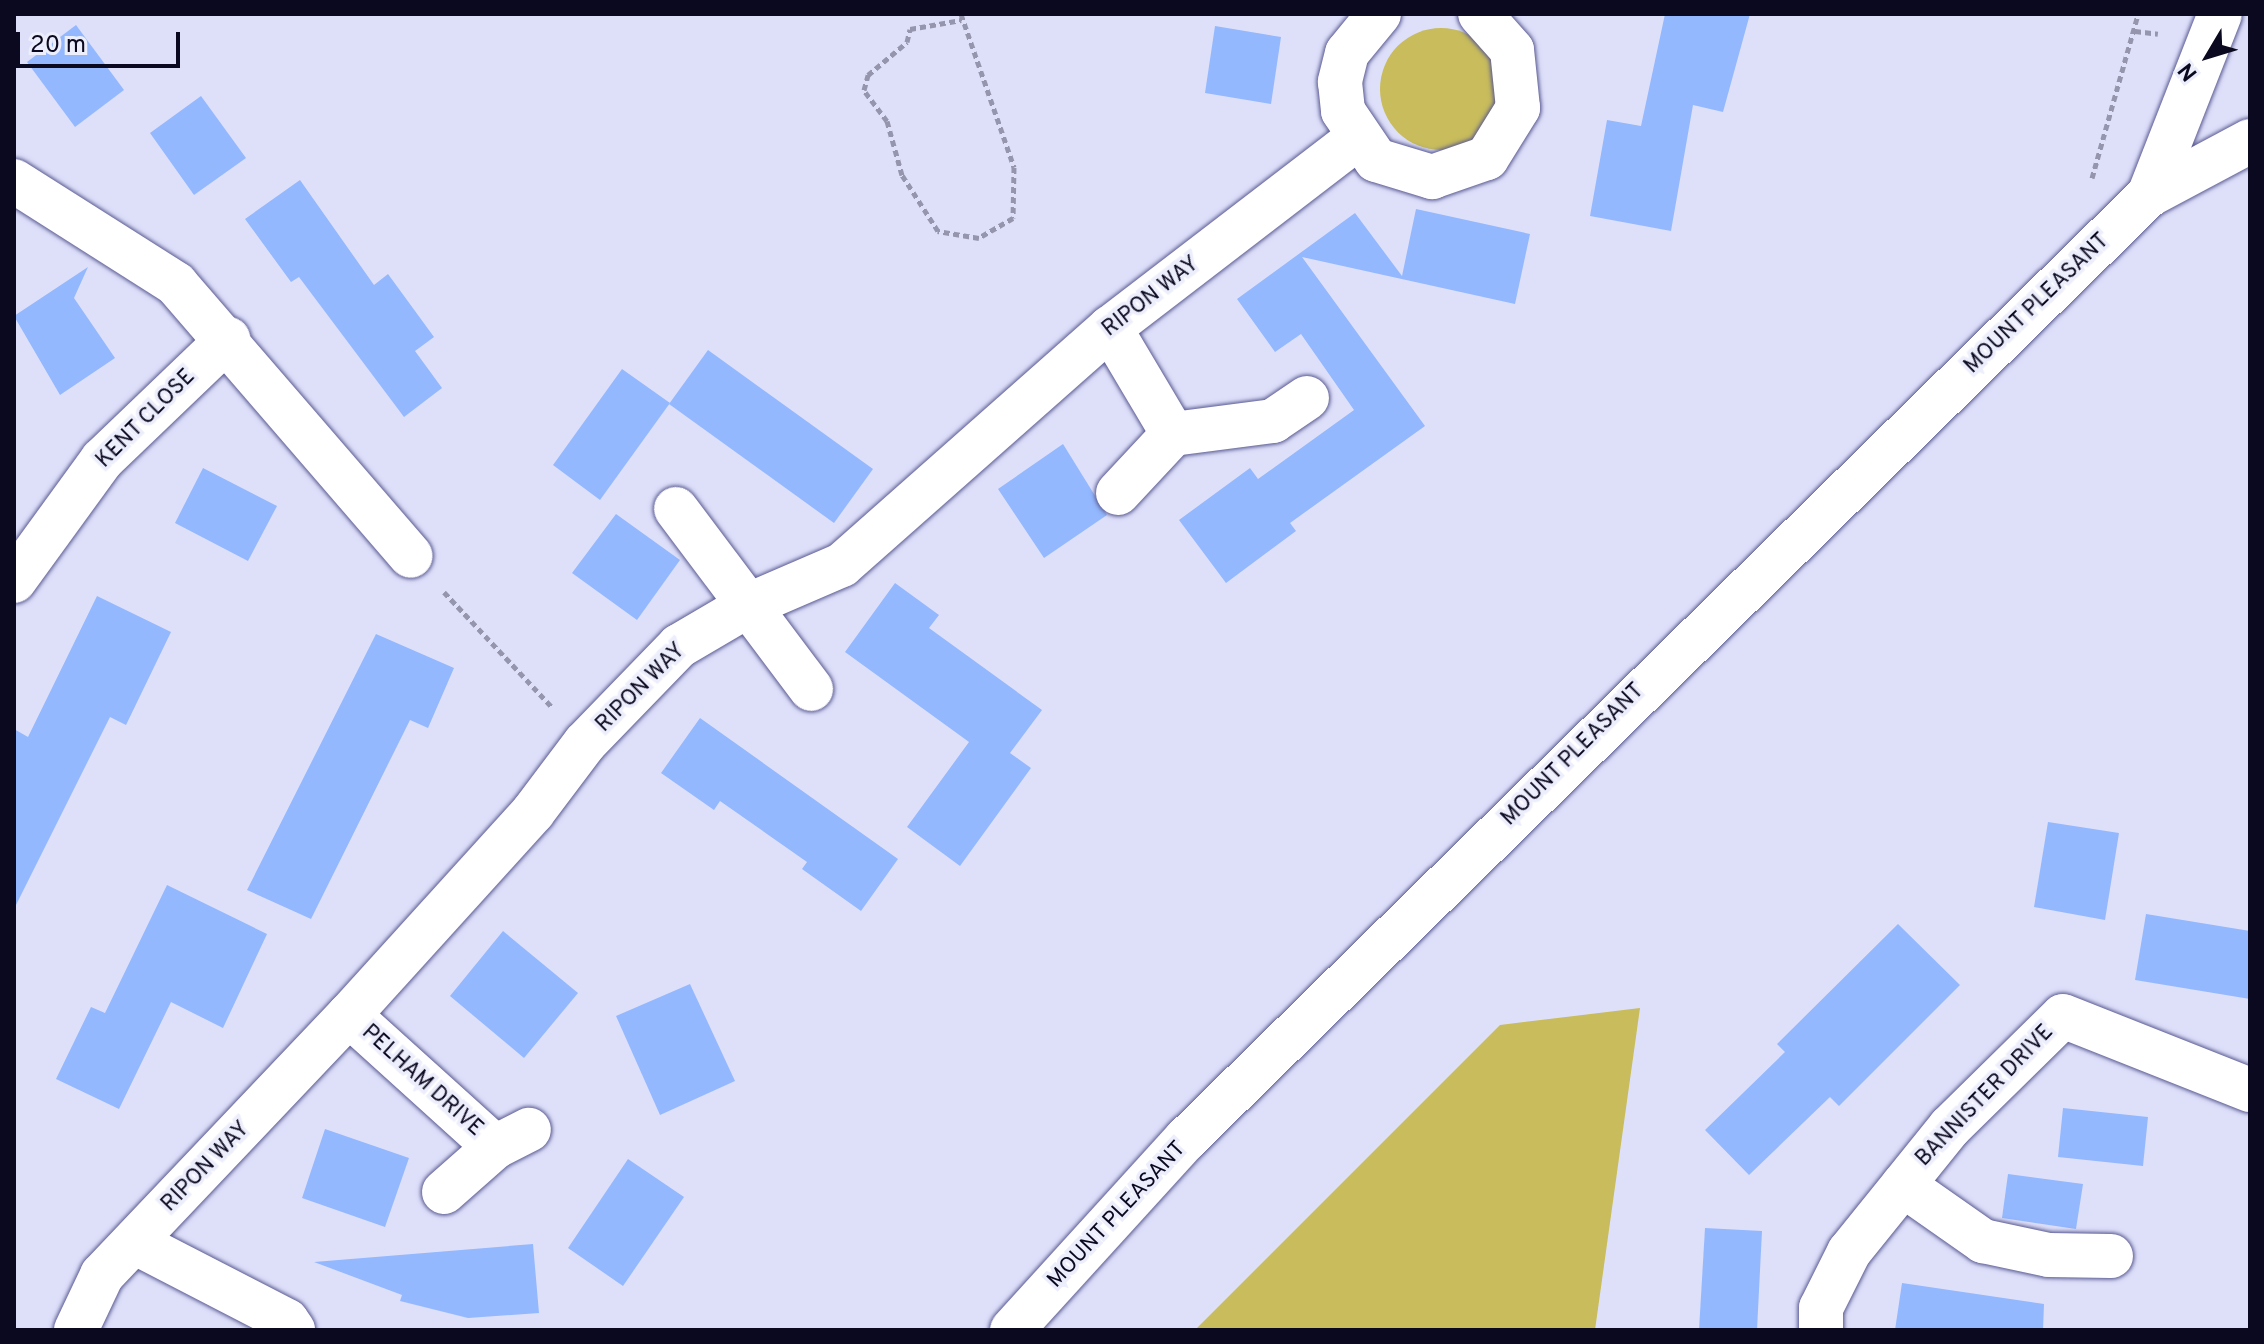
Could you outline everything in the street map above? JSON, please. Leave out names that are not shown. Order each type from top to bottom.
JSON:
[{"type":"main road","points":[[1379,14],[1347,53],[1340,82],[1343,111],[1356,139],[1376,160],[1432,177],[1487,158],[1518,108],[1519,79],[1512,50],[1480,14]]},
{"type":"main road","points":[[2149,195],[2220,14]]},
{"type":"main road","name":"RIPON WAY","points":[[76,1330],[102,1275],[349,1015],[533,812],[585,743],[679,646],[749,605],[842,565],[1110,328],[1356,139]]},
{"type":"main road","points":[[2149,195],[2250,141]]},
{"type":"main road","points":[[14,181],[176,284],[228,339],[411,556]]},
{"type":"main road","name":"MOUNT PLEASANT","points":[[1012,1330],[1198,1128],[2149,195]]},
{"type":"main road","points":[[1110,328],[1173,434]]},
{"type":"main road","name":"KENT CLOSE","points":[[14,581],[102,460],[228,339]]},
{"type":"main road","points":[[1118,493],[1173,434],[1273,421],[1307,398]]},
{"type":"main road","points":[[676,509],[811,689]]},
{"type":"main road","name":"PELHAM DRIVE","points":[[349,1015],[512,1139],[444,1192]]},
{"type":"main road","name":"BANNISTER DRIVE","points":[[1821,1330],[1821,1308],[1849,1252],[1950,1127],[2063,1016],[2250,1090]]},
{"type":"main road","name":"BANNISTER DRIVE","points":[[1903,1185],[1983,1241],[2049,1255],[2111,1256]]},
{"type":"main road","points":[[134,1242],[287,1321],[293,1330]]},
{"type":"path","points":[[2090,183],[2138,14]]},
{"type":"path","points":[[961,17],[1014,167],[1013,218],[979,238],[938,231],[902,175],[887,121],[864,90],[868,75],[907,42],[910,29],[961,17]]},
{"type":"path","points":[[411,556],[585,743]]},
{"type":"shaded area","points":[[1441,28],[1464,33],[1484,46],[1497,66],[1502,89],[1497,112],[1484,132],[1464,145],[1441,150],[1418,145],[1398,132],[1385,112],[1380,89],[1385,66],[1398,46],[1418,33]]},
{"type":"shaded area","points":[[1640,1008],[1595,1330],[1195,1330],[1500,1025]]},
{"type":"building","points":[[1665,14],[1750,14],[1723,112],[1693,105],[1671,231],[1590,216],[1607,120],[1641,126]]},
{"type":"building","points":[[76,25],[124,90],[75,127],[27,62]]},
{"type":"building","points":[[1215,26],[1281,37],[1271,104],[1205,93]]},
{"type":"building","points":[[201,96],[246,158],[194,195],[150,133]]},
{"type":"building","points":[[300,180],[374,285],[388,274],[434,337],[415,351],[442,388],[404,417],[299,277],[291,282],[245,219]]},
{"type":"building","points":[[1416,209],[1530,234],[1515,304],[1302,257],[1425,426],[1290,523],[1296,531],[1226,583],[1179,520],[1250,468],[1258,479],[1354,410],[1301,334],[1275,352],[1237,299],[1355,213],[1402,276]]},
{"type":"building","points":[[88,267],[74,298],[115,358],[60,395],[14,316]]},
{"type":"building","points":[[708,350],[873,469],[834,523],[669,404]]},
{"type":"building","points":[[622,369],[670,403],[600,500],[553,465]]},
{"type":"building","points":[[1063,444],[1107,515],[1044,558],[998,489]]},
{"type":"building","points":[[203,468],[277,506],[248,561],[175,523]]},
{"type":"building","points":[[616,514],[680,560],[637,620],[572,573]]},
{"type":"building","points":[[895,583],[939,615],[929,628],[1042,710],[1010,753],[1031,768],[960,866],[907,827],[969,742],[845,652]]},
{"type":"building","points":[[97,596],[171,632],[126,725],[110,717],[14,909],[14,729],[28,737]]},
{"type":"building","points":[[376,634],[454,668],[428,728],[410,720],[311,919],[247,890]]},
{"type":"building","points":[[700,718],[898,859],[861,911],[802,869],[807,862],[720,801],[714,810],[661,773]]},
{"type":"building","points":[[2048,822],[2119,833],[2105,920],[2034,907]]},
{"type":"building","points":[[167,885],[267,934],[223,1028],[171,1002],[119,1109],[56,1079],[91,1007],[105,1013]]},
{"type":"building","points":[[2146,914],[2250,931],[2250,999],[2135,980]]},
{"type":"building","points":[[1898,924],[1960,985],[1839,1106],[1830,1097],[1749,1175],[1705,1130],[1785,1052],[1777,1044]]},
{"type":"building","points":[[503,931],[578,993],[524,1058],[450,996]]},
{"type":"building","points":[[690,984],[735,1081],[660,1115],[616,1016]]},
{"type":"building","points":[[2063,1108],[2148,1117],[2143,1166],[2058,1157]]},
{"type":"building","points":[[325,1129],[409,1158],[385,1227],[302,1198]]},
{"type":"building","points":[[628,1159],[684,1197],[623,1286],[568,1248]]},
{"type":"building","points":[[2008,1174],[2083,1184],[2076,1229],[2002,1218]]},
{"type":"building","points":[[1705,1228],[1762,1231],[1757,1330],[1699,1330]]},
{"type":"building","points":[[533,1244],[539,1313],[468,1318],[400,1301],[402,1295],[314,1262]]},
{"type":"building","points":[[1902,1283],[2044,1304],[2043,1330],[1895,1330]]}]
